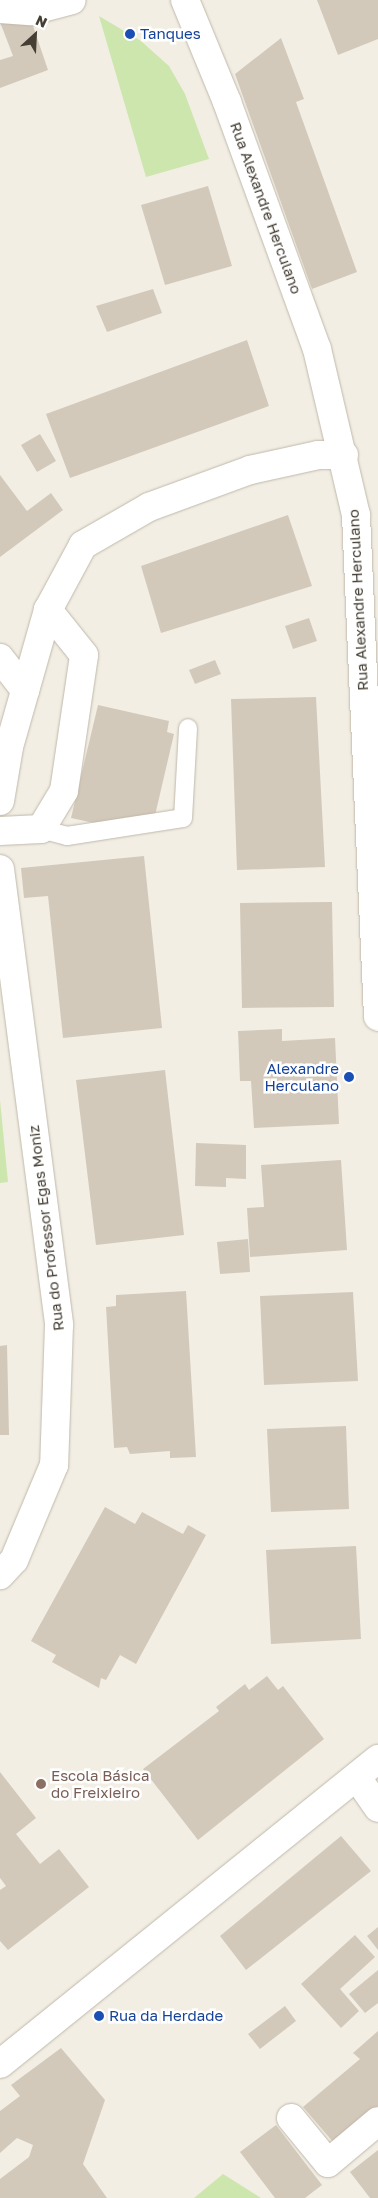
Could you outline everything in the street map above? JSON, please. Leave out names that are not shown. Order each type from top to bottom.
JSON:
[{"type":"street","points":[[0,8],[31,11],[72,0]]},
{"type":"street","name":"Rua Alexandre Herculano","points":[[185,0],[227,102],[317,349],[344,455],[356,514],[378,1017]]},
{"type":"street","points":[[0,801],[26,690],[48,610],[83,545],[149,507],[250,470],[318,455],[344,455]]},
{"type":"street","points":[[0,831],[41,829],[64,791],[84,654],[48,610]]},
{"type":"street","points":[[0,658],[26,690]]},
{"type":"street","name":"Rua do Professor Egas Moniz","points":[[0,869],[59,1325],[54,1465],[14,1560],[0,1575]]},
{"type":"street","points":[[358,1779],[378,1742]]},
{"type":"street","points":[[0,2064],[358,1779],[378,1759]]},
{"type":"street","points":[[358,1779],[378,1808]]},
{"type":"street","points":[[291,2118],[328,2163],[378,2121]]},
{"type":"lane","points":[[41,829],[67,836],[183,818],[188,728]]},
{"type":"green space","points":[[99,16],[141,41],[169,66],[185,94],[209,159],[146,177]]},
{"type":"green space","points":[[0,1100],[8,1182],[0,1183]]},
{"type":"green space","points":[[223,2174],[261,2198],[194,2198]]},
{"type":"building","points":[[317,0],[378,0],[378,39],[338,55]]},
{"type":"building","points":[[28,11],[48,70],[0,88],[0,60],[13,56],[0,22]]},
{"type":"building","points":[[281,38],[304,99],[296,102],[357,272],[312,289],[235,74]]},
{"type":"building","points":[[208,186],[232,266],[165,285],[141,205]]},
{"type":"building","points":[[153,289],[162,313],[107,332],[96,306]]},
{"type":"building","points":[[247,340],[269,406],[70,478],[46,414]]},
{"type":"building","points":[[40,434],[56,461],[37,472],[21,445]]},
{"type":"building","points":[[0,475],[27,511],[51,493],[63,510],[0,557]]},
{"type":"building","points":[[288,515],[312,586],[161,633],[141,566]]},
{"type":"building","points":[[309,618],[317,641],[293,649],[285,626]]},
{"type":"building","points":[[215,660],[221,674],[195,684],[189,670]]},
{"type":"building","points":[[316,697],[325,867],[237,870],[231,699]]},
{"type":"building","points":[[98,705],[169,721],[167,732],[174,734],[153,824],[125,817],[122,829],[71,818]]},
{"type":"building","points":[[144,856],[162,1028],[63,1038],[48,896],[24,898],[21,868]]},
{"type":"building","points":[[332,902],[334,1007],[242,1008],[240,903]]},
{"type":"building","points":[[282,1029],[282,1041],[335,1038],[339,1124],[254,1128],[251,1081],[240,1081],[238,1031]]},
{"type":"building","points":[[165,1070],[184,1235],[96,1245],[76,1080]]},
{"type":"building","points":[[196,1143],[246,1145],[246,1179],[226,1178],[226,1187],[195,1186]]},
{"type":"building","points":[[341,1160],[347,1250],[250,1257],[247,1208],[264,1207],[261,1165]]},
{"type":"building","points":[[248,1239],[250,1272],[220,1274],[217,1242]]},
{"type":"building","points":[[186,1291],[196,1457],[170,1458],[170,1451],[130,1454],[127,1447],[114,1448],[106,1307],[116,1306],[116,1295]]},
{"type":"building","points":[[353,1292],[358,1381],[264,1385],[260,1296]]},
{"type":"building","points":[[7,1345],[9,1435],[0,1435],[0,1346]]},
{"type":"building","points":[[346,1426],[349,1509],[271,1512],[267,1429]]},
{"type":"building","points":[[105,1507],[135,1524],[142,1512],[183,1534],[188,1525],[206,1535],[136,1664],[120,1655],[106,1680],[101,1678],[99,1688],[52,1662],[56,1655],[31,1641]]},
{"type":"building","points":[[356,1546],[361,1639],[271,1644],[266,1550]]},
{"type":"building","points":[[267,1676],[278,1690],[283,1686],[324,1739],[198,1840],[143,1769],[219,1711],[216,1707],[245,1684],[249,1690]]},
{"type":"building","points":[[0,1772],[36,1818],[16,1834],[40,1864],[59,1849],[89,1887],[8,1950],[0,1941],[0,1890],[6,1886],[0,1878]]},
{"type":"building","points":[[341,1836],[371,1871],[246,1970],[220,1936]]},
{"type":"building","points":[[378,1927],[378,1950],[367,1936]]},
{"type":"building","points":[[355,1935],[375,1957],[340,1989],[359,2011],[341,2028],[301,1984]]},
{"type":"building","points":[[378,1970],[378,2003],[365,2013],[349,1994]]},
{"type":"building","points":[[285,2006],[296,2021],[260,2049],[248,2034]]},
{"type":"building","points":[[378,2031],[378,2106],[334,2143],[303,2107],[360,2059],[353,2053]]},
{"type":"building","points":[[61,2048],[105,2100],[83,2164],[107,2198],[0,2198],[0,2179],[29,2157],[33,2145],[17,2138],[0,2153],[0,2111],[20,2096],[11,2085]]},
{"type":"building","points":[[276,2125],[322,2185],[305,2198],[275,2198],[240,2152]]},
{"type":"building","points":[[378,2150],[378,2198],[370,2198],[350,2172]]},
{"type":"place","name":"Tanques","points":[[130,34]]},
{"type":"place","name":"Alexandre Herculano","points":[[349,1077]]},
{"type":"place","name":"Escola Básica do Freixieiro","points":[[41,1784]]},
{"type":"place","name":"Rua da Herdade","points":[[99,2016]]}]
